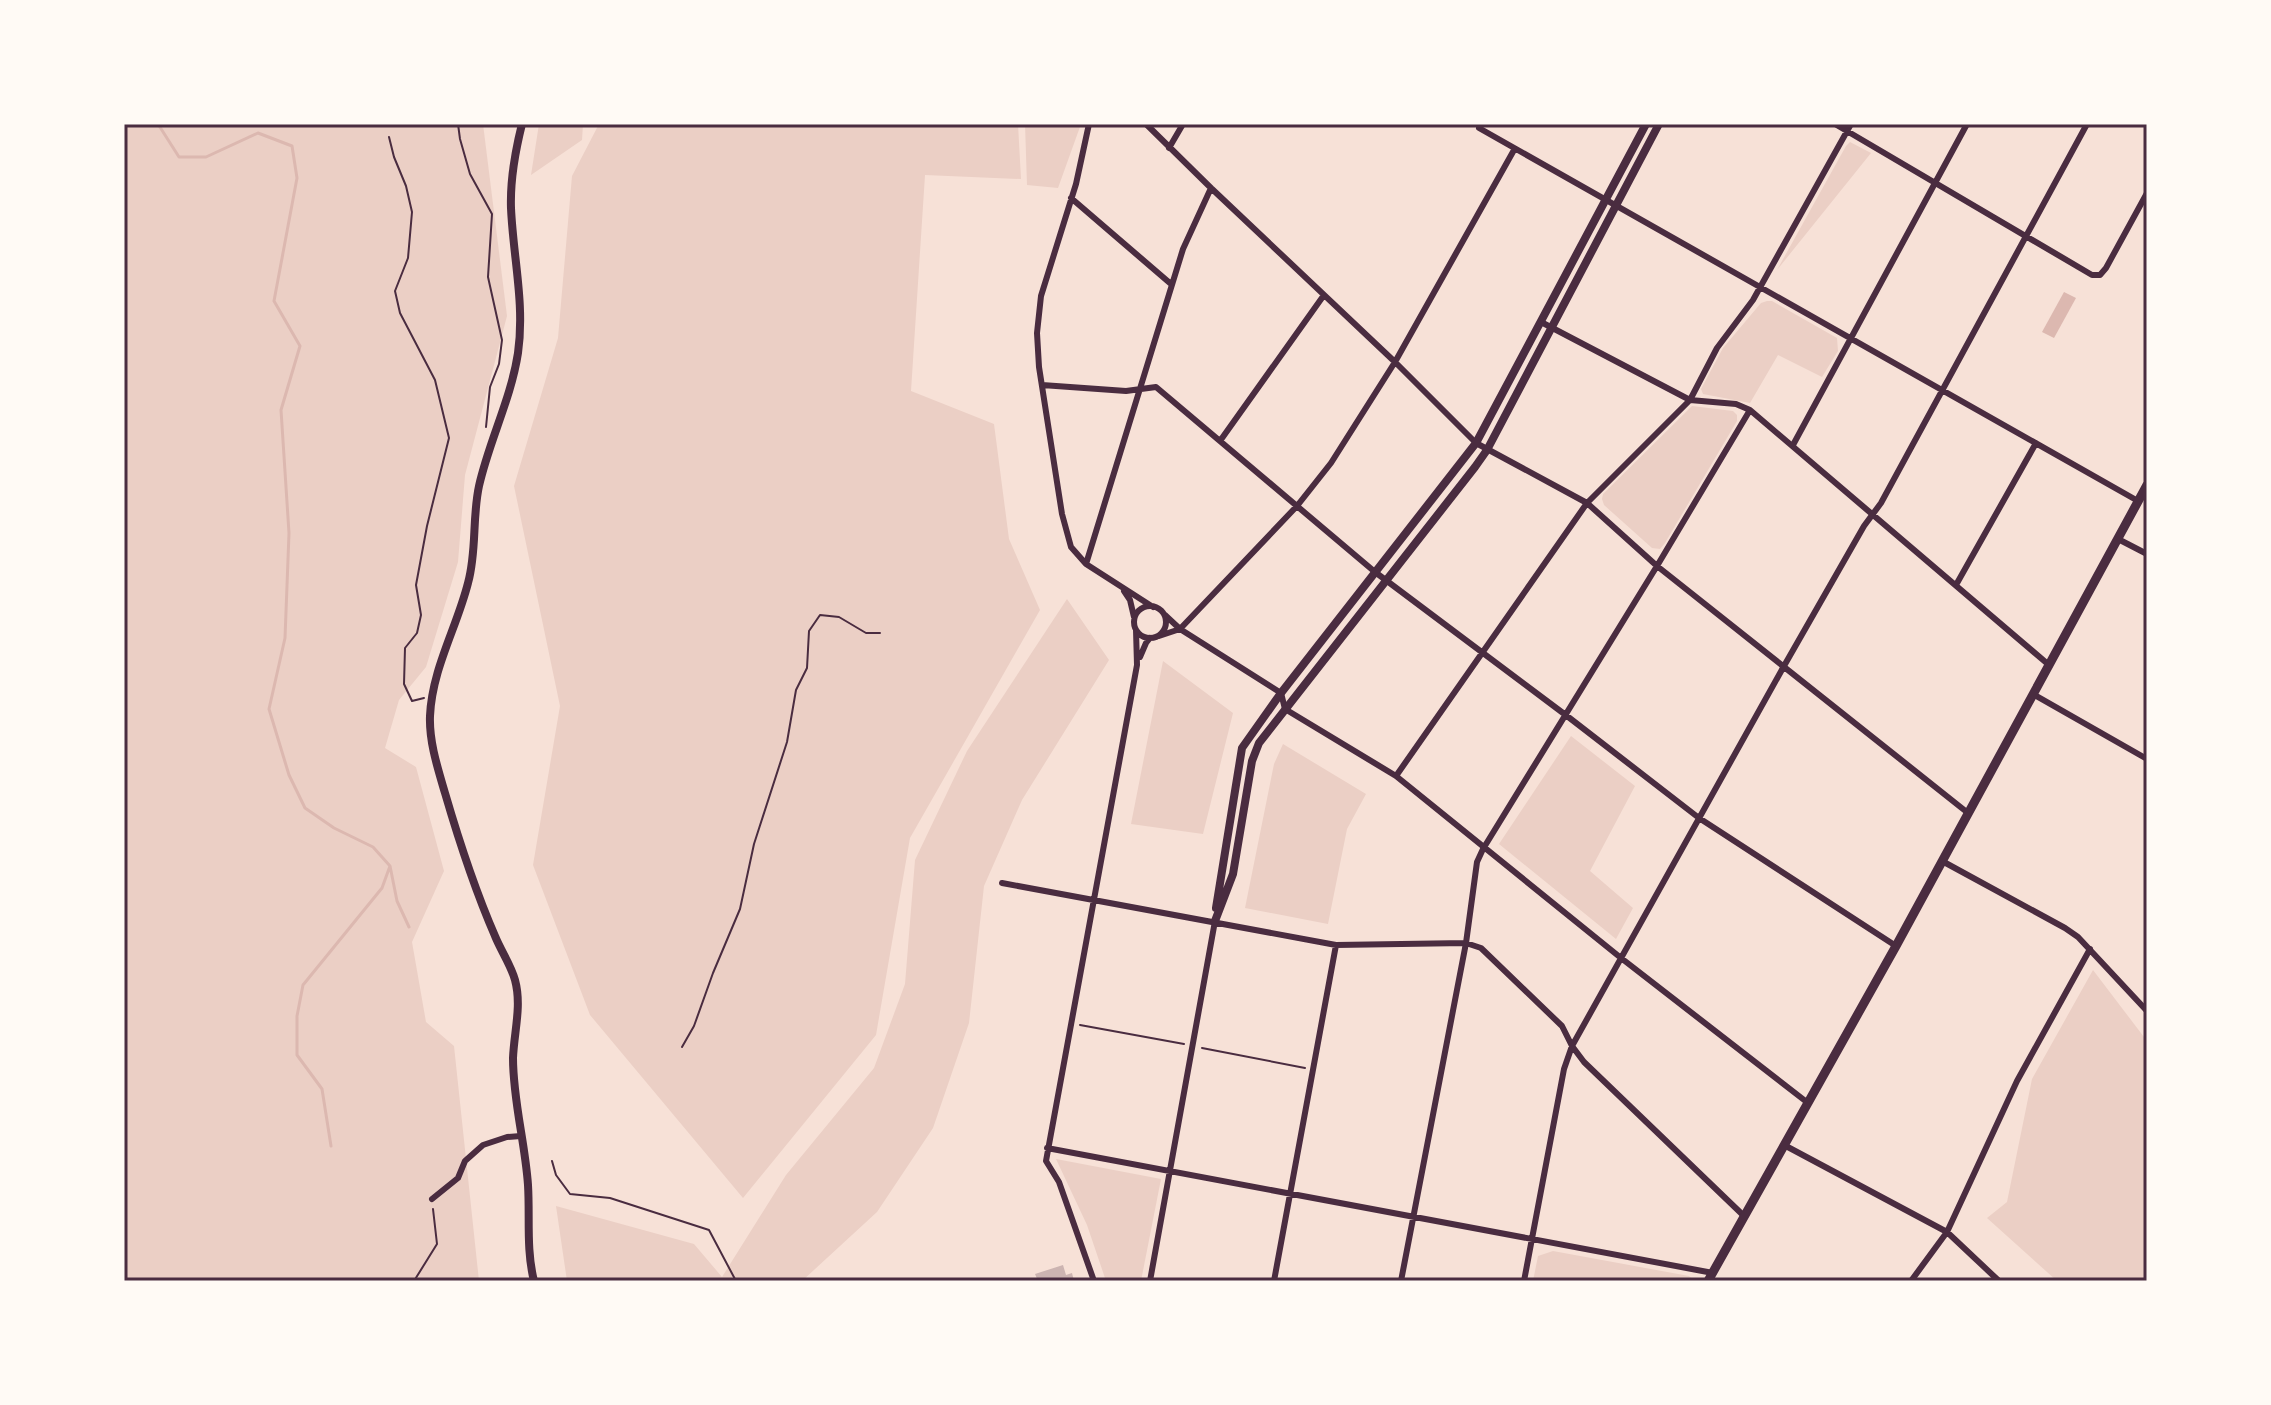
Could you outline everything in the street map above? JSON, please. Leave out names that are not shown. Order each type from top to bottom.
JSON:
[{"type":"main road","points":[[522,124],[511,186],[520,302],[518,352],[479,486],[469,582],[444,652],[433,696],[430,729],[437,765],[463,853],[517,989],[513,1059],[528,1184],[530,1265],[534,1281]]},
{"type":"main road","points":[[1215,921],[1220,872],[1242,748],[1281,693],[1476,443],[1646,124]]},
{"type":"main road","points":[[1215,921],[1233,874],[1254,752],[1487,450],[1659,124]]},
{"type":"main road","points":[[1711,1277],[1896,946],[2147,485]]},
{"type":"street","points":[[1089,124],[1071,198],[1041,296],[1037,333],[1042,385],[1066,534],[1078,557],[1165,615],[1180,629],[1281,693],[1285,709],[1396,776],[1483,849],[1808,1103]]},
{"type":"street","points":[[1146,124],[1476,443],[1587,503],[1657,566],[1968,813]]},
{"type":"street","points":[[1169,148],[1183,124]]},
{"type":"street","points":[[1835,124],[1849,128],[1935,184],[2092,275],[2100,275],[2106,268],[2147,193]]},
{"type":"street","points":[[1793,445],[1967,124]]},
{"type":"street","points":[[1524,1281],[1564,1069],[1572,1046],[1784,666],[1943,391],[2087,124]]},
{"type":"street","points":[[1479,128],[2138,501]]},
{"type":"street","points":[[1396,776],[1587,503],[1690,400],[1717,348],[1753,300],[1849,128]]},
{"type":"street","points":[[1136,630],[1150,638],[1180,629],[1297,506],[1331,463],[1395,362],[1514,150]]},
{"type":"street","points":[[1086,564],[1171,284],[1211,188]]},
{"type":"street","points":[[1071,198],[1171,284]]},
{"type":"street","points":[[1220,441],[1324,295]]},
{"type":"street","points":[[1541,322],[1690,400],[1736,404],[1750,410],[2049,665]]},
{"type":"street","points":[[1042,385],[1126,391],[1156,387],[1386,581],[1699,818],[1896,946]]},
{"type":"street","points":[[1401,1281],[1466,943],[1477,862],[1750,410]]},
{"type":"street","points":[[1956,585],[2036,443]]},
{"type":"street","points":[[2118,539],[2147,554]]},
{"type":"street","points":[[1122,588],[1130,600],[1136,630],[1137,665]]},
{"type":"street","points":[[1134,620],[1141,609],[1153,607]]},
{"type":"street","points":[[1159,636],[1165,627],[1165,615]]},
{"type":"street","points":[[1094,1281],[1059,1182],[1046,1161],[1047,1148],[1137,665],[1150,638]]},
{"type":"street","points":[[2033,694],[2147,759]]},
{"type":"street","points":[[1942,861],[2065,928],[2090,949],[2147,1011]]},
{"type":"street","points":[[1002,883],[1336,945],[1466,943],[1481,948],[1562,1026],[1584,1062],[1744,1216]]},
{"type":"street","points":[[1150,1281],[1215,921]]},
{"type":"street","points":[[1274,1281],[1336,945]]},
{"type":"street","points":[[1911,1281],[1947,1232],[2017,1081],[2090,949]]},
{"type":"street","points":[[432,1199],[458,1178],[465,1161],[483,1145],[521,1136]]},
{"type":"street","points":[[1784,1145],[1947,1232],[1999,1281]]},
{"type":"street","points":[[1047,1148],[1532,1239],[1711,1277]]},
{"type":"path","points":[[458,124],[470,174],[492,214],[488,277],[502,340],[499,364],[490,387],[487,426]]},
{"type":"path","points":[[389,137],[412,212],[408,258],[395,291],[400,313],[435,380],[449,438],[416,585],[421,615],[417,633],[405,648],[404,684],[412,701],[433,696]]},
{"type":"path","points":[[682,1047],[694,1026],[740,909],[754,844],[787,742],[796,690],[807,668],[809,631],[820,615],[839,617],[866,633],[880,633]]},
{"type":"path","points":[[552,1161],[556,1175],[570,1194],[610,1198],[709,1230],[736,1281]]},
{"type":"path","points":[[414,1281],[437,1244],[432,1199]]},
{"type":"shaded area","points":[[124,124],[483,124],[507,316],[465,475],[458,562],[426,667],[399,700],[385,748],[416,767],[444,871],[412,942],[426,1022],[454,1046],[479,1281],[124,1281]]},
{"type":"shaded area","points":[[539,124],[583,124],[582,140],[531,175]]},
{"type":"shaded area","points":[[599,124],[1018,124],[1021,179],[925,175],[911,391],[994,424],[1009,539],[1040,610],[910,838],[876,1035],[743,1198],[590,1015],[533,865],[560,706],[514,486],[558,338],[572,176]]},
{"type":"shaded area","points":[[1025,124],[1081,124],[1058,188],[1027,185]]},
{"type":"shaded area","points":[[1850,142],[1871,153],[1777,270],[1846,146]]},
{"type":"shaded area","points":[[2064,292],[2076,298],[2054,338],[2042,332]]},
{"type":"shaded area","points":[[1767,301],[1837,338],[1838,351],[1822,377],[1778,355],[1750,403],[1703,394],[1701,389],[1723,348],[1761,303]]},
{"type":"shaded area","points":[[1692,406],[1733,411],[1737,421],[1665,543],[1660,549],[1652,548],[1604,505],[1603,494]]},
{"type":"shaded area","points":[[1067,599],[1109,660],[1022,800],[984,886],[969,1023],[933,1128],[877,1212],[802,1281],[567,1281],[556,1206],[694,1244],[722,1277],[786,1175],[874,1068],[905,984],[915,860],[967,751]]},
{"type":"shaded area","points":[[1163,661],[1233,713],[1203,834],[1131,824]]},
{"type":"shaded area","points":[[1571,736],[1635,786],[1590,871],[1633,908],[1616,939],[1499,844]]},
{"type":"shaded area","points":[[1283,744],[1366,794],[1347,829],[1328,924],[1245,908],[1274,764]]},
{"type":"shaded area","points":[[2093,970],[2147,1041],[2147,1281],[2057,1281],[1987,1218],[2007,1202],[2032,1079]]},
{"type":"shaded area","points":[[1056,1159],[1161,1179],[1141,1281],[1106,1281],[1087,1225]]},
{"type":"shaded area","points":[[1553,1251],[1689,1276],[1695,1281],[1533,1281],[1538,1256]]},
{"type":"building","points":[[1063,1265],[1066,1275],[1072,1273],[1074,1281],[1038,1281],[1035,1274]]},
{"type":"waterway","points":[[158,124],[179,157],[206,157],[258,133],[292,146],[297,178],[274,301],[300,346],[281,410],[289,533],[285,638],[269,709],[289,775],[305,808],[334,828],[373,847],[390,866],[382,888],[303,985],[297,1016],[297,1055],[322,1089],[331,1146]]},
{"type":"waterway","points":[[390,866],[397,901],[409,927]]}]
